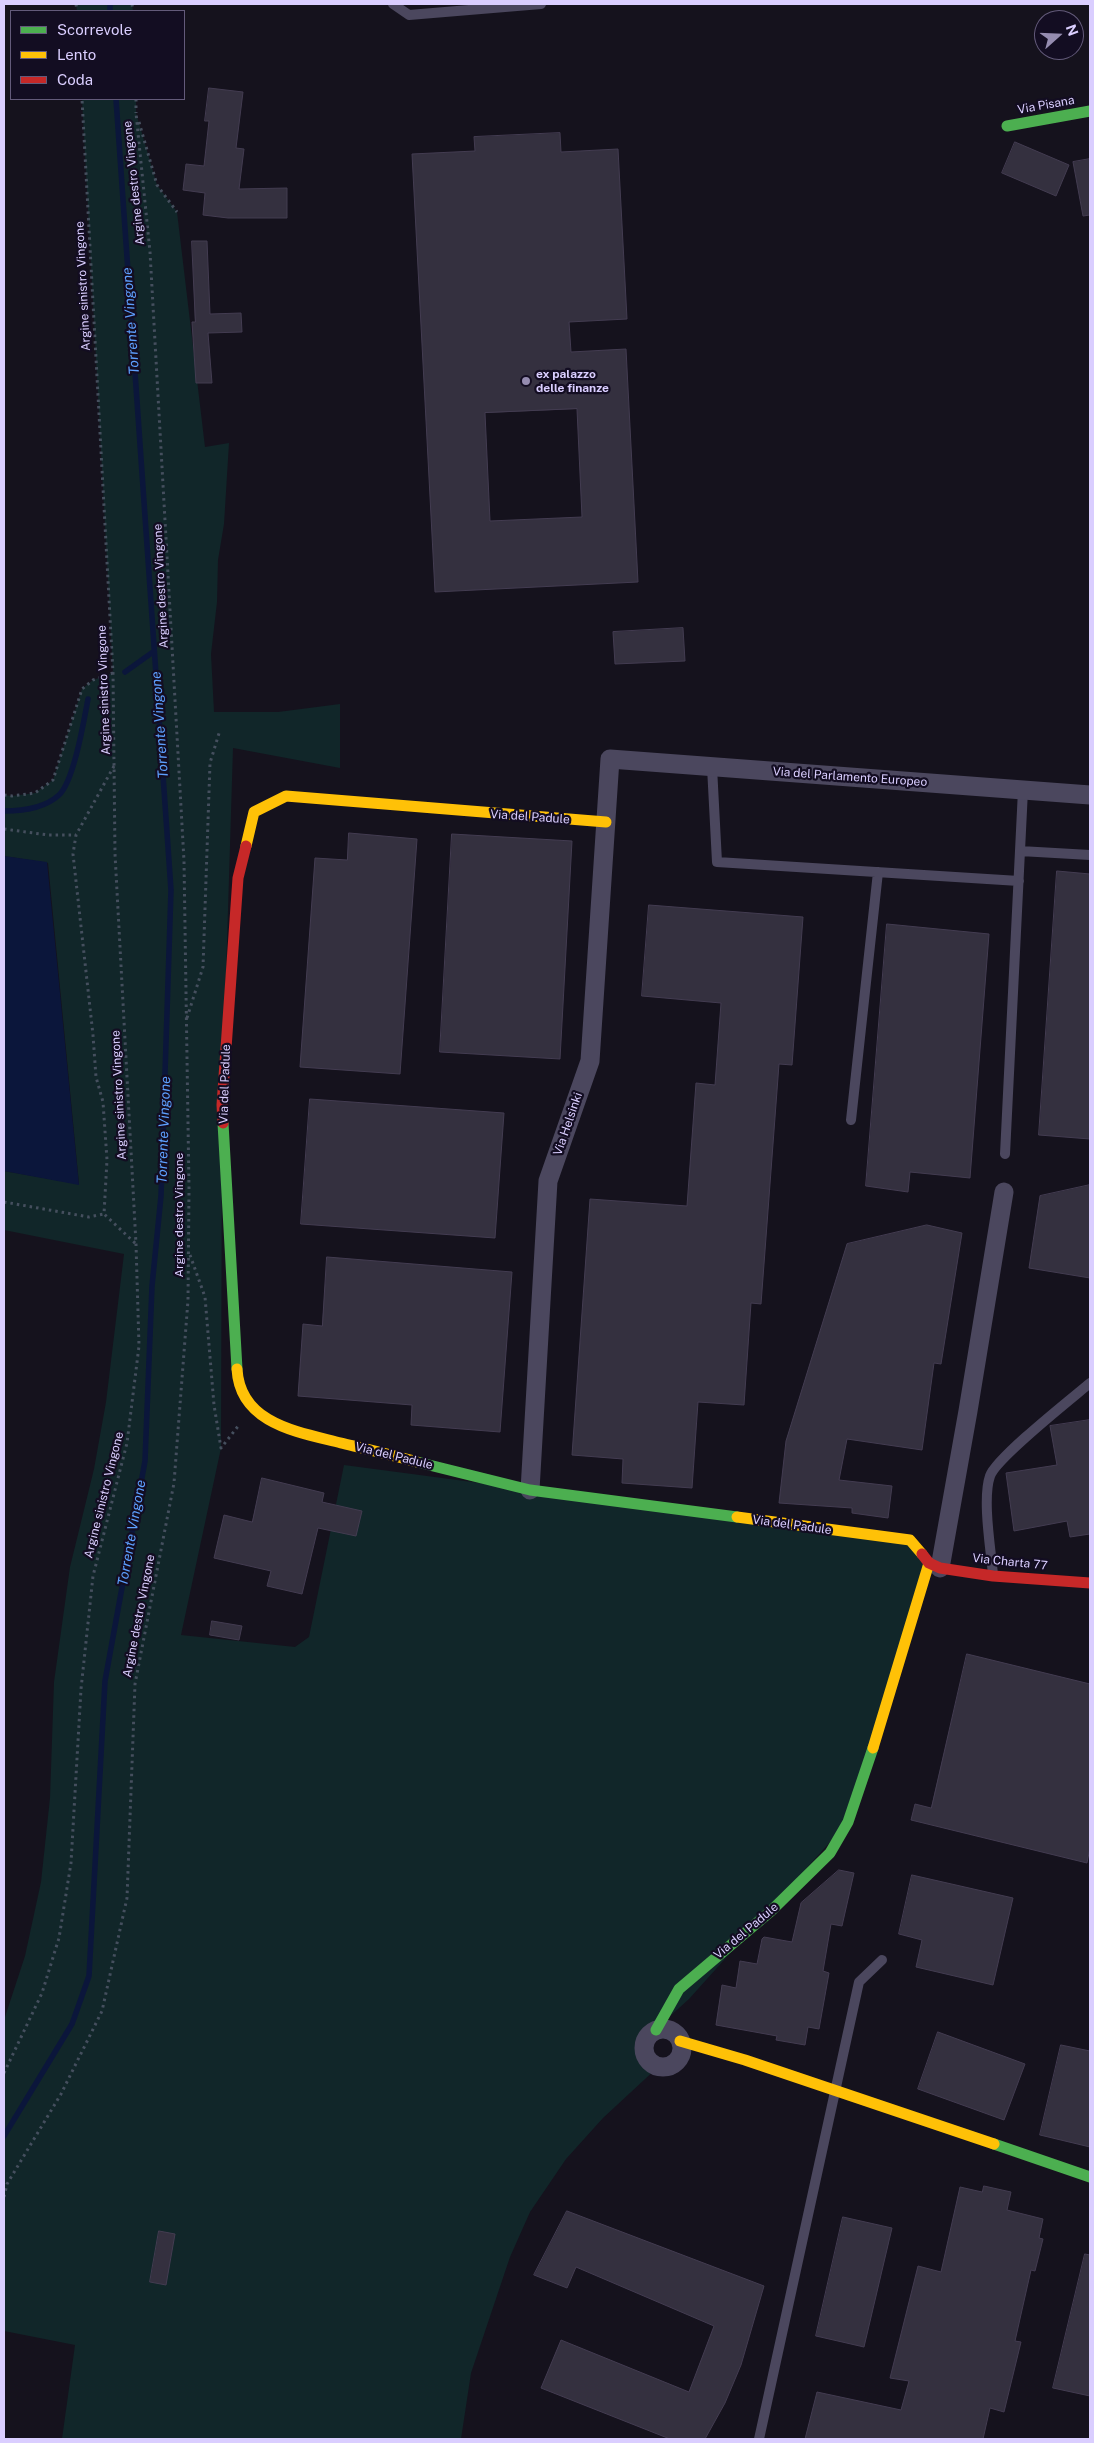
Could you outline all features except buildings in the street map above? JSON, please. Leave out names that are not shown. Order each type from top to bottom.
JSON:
[{"type":"street","name":"Via Pisana","points":[[1007,126],[1090,111]]},
{"type":"street","name":"Via del Parlamento Europeo","points":[[610,759],[1090,795]]},
{"type":"street","name":"Via Helsinki","points":[[530,1490],[548,1181],[590,1061],[610,759]]},
{"type":"street","name":"Via del Padule","points":[[606,822],[286,796],[254,812],[238,878],[222,1105],[238,1386],[252,1409],[269,1421],[298,1432],[530,1490],[910,1540],[934,1565],[864,1780],[848,1822],[830,1853],[771,1911],[714,1957],[679,1989],[656,2030],[645,2040],[644,2050],[646,2057],[653,2064],[663,2067],[677,2061],[745,2060]]},
{"type":"street","points":[[934,1565],[968,1412],[1004,1192]]},
{"type":"street","name":"Via Charta 77","points":[[934,1565],[993,1576],[1090,1583]]},
{"type":"street","name":"Via del Padule","points":[[656,2030],[668,2030],[673,2032],[680,2042],[745,2060],[1090,2177]]},
{"type":"street","points":[[677,2061],[681,2052],[680,2042]]},
{"type":"lane","points":[[393,4],[409,16],[541,4]]},
{"type":"lane","points":[[712,767],[717,862],[1019,881]]},
{"type":"lane","points":[[1005,1154],[1023,790]]},
{"type":"lane","points":[[1020,851],[1090,855]]},
{"type":"lane","points":[[851,1120],[878,872]]},
{"type":"lane","points":[[993,1576],[987,1506],[990,1476],[1005,1457],[1090,1383]]},
{"type":"lane","points":[[758,2439],[837,2091],[859,1982],[882,1960]]},
{"type":"path","name":"Argine sinistro Vingone","points":[[4,2073],[42,1993],[59,1938],[72,1863],[80,1689],[93,1576],[127,1442],[139,1346],[136,1244],[115,854],[113,673],[82,100]]},
{"type":"path","name":"Argine destro Vingone","points":[[4,2197],[7,2184],[62,2094],[102,2011],[127,1898],[135,1684],[174,1483],[188,1300],[189,1188],[184,861],[150,252],[136,100]]},
{"type":"path","name":"Argine destro Vingone","points":[[136,113],[156,185],[177,212]]},
{"type":"path","points":[[4,795],[12,796],[35,792],[53,780],[82,689],[93,680],[113,673]]},
{"type":"path","points":[[186,1021],[203,967],[210,763],[220,730]]},
{"type":"path","points":[[104,1214],[107,1160],[103,1102],[96,1077],[94,1035],[73,854],[76,835],[115,764]]},
{"type":"path","points":[[4,829],[48,835],[76,835]]},
{"type":"path","points":[[4,1202],[89,1217],[104,1214]]},
{"type":"path","points":[[104,1214],[136,1244]]},
{"type":"green space","points":[[76,4],[132,4],[133,10],[77,10]]},
{"type":"green space","points":[[82,100],[136,100],[136,113],[157,185],[177,212],[205,447],[229,443],[224,524],[218,560],[217,602],[211,654],[214,712],[278,712],[340,704],[340,768],[233,748],[222,1105],[221,1448],[181,1635],[295,1647],[309,1637],[344,1465],[910,1540],[929,1563],[848,1822],[689,1999],[647,2037],[644,2046],[645,2055],[650,2062],[658,2067],[603,2118],[566,2159],[530,2212],[510,2257],[471,2373],[461,2439],[62,2439],[75,2345],[4,2331],[4,2020],[25,1956],[41,1882],[50,1798],[54,1682],[70,1567],[94,1469],[106,1402],[124,1254],[4,1230],[4,1171],[79,1184],[48,863],[4,856],[4,795],[12,796],[35,793],[53,780],[82,689],[93,680],[113,673]]},
{"type":"water","points":[[4,856],[47,862],[79,1185],[4,1171]]},
{"type":"waterway","name":"Torrente Vingone","points":[[110,4],[110,10]]},
{"type":"waterway","name":"Torrente Vingone","points":[[4,2136],[72,2024],[89,1976],[105,1681],[145,1461],[152,1286],[161,1196],[171,890],[116,100]]},
{"type":"waterway","points":[[125,672],[153,652]]},
{"type":"waterway","points":[[4,811],[40,806],[59,795],[74,764],[88,699]]},
{"type":"traffic: fast","points":[[1007,126],[1090,111]]},
{"type":"traffic: fast","points":[[223,1123],[237,1369]]},
{"type":"traffic: fast","points":[[417,1462],[530,1490],[737,1517]]},
{"type":"traffic: fast","points":[[656,2030],[679,1989],[771,1911],[830,1853],[848,1822],[873,1748]]},
{"type":"traffic: fast","points":[[994,2144],[1090,2177]]},
{"type":"traffic: slow","points":[[246,846],[254,812],[286,796],[606,822]]},
{"type":"traffic: slow","points":[[237,1369],[241,1388],[248,1402],[260,1414],[274,1422],[307,1435],[417,1462]]},
{"type":"traffic: slow","points":[[737,1517],[910,1540],[922,1554]]},
{"type":"traffic: slow","points":[[873,1748],[929,1563]]},
{"type":"traffic: slow","points":[[680,2041],[745,2060],[994,2144]]},
{"type":"traffic: jam","points":[[223,1123],[222,1105],[238,878],[246,846]]},
{"type":"traffic: jam","points":[[922,1554],[929,1563],[940,1568],[993,1576],[1090,1583]]},
{"type":"place","name":"ex palazzo delle finanze","points":[[526,381]]}]
